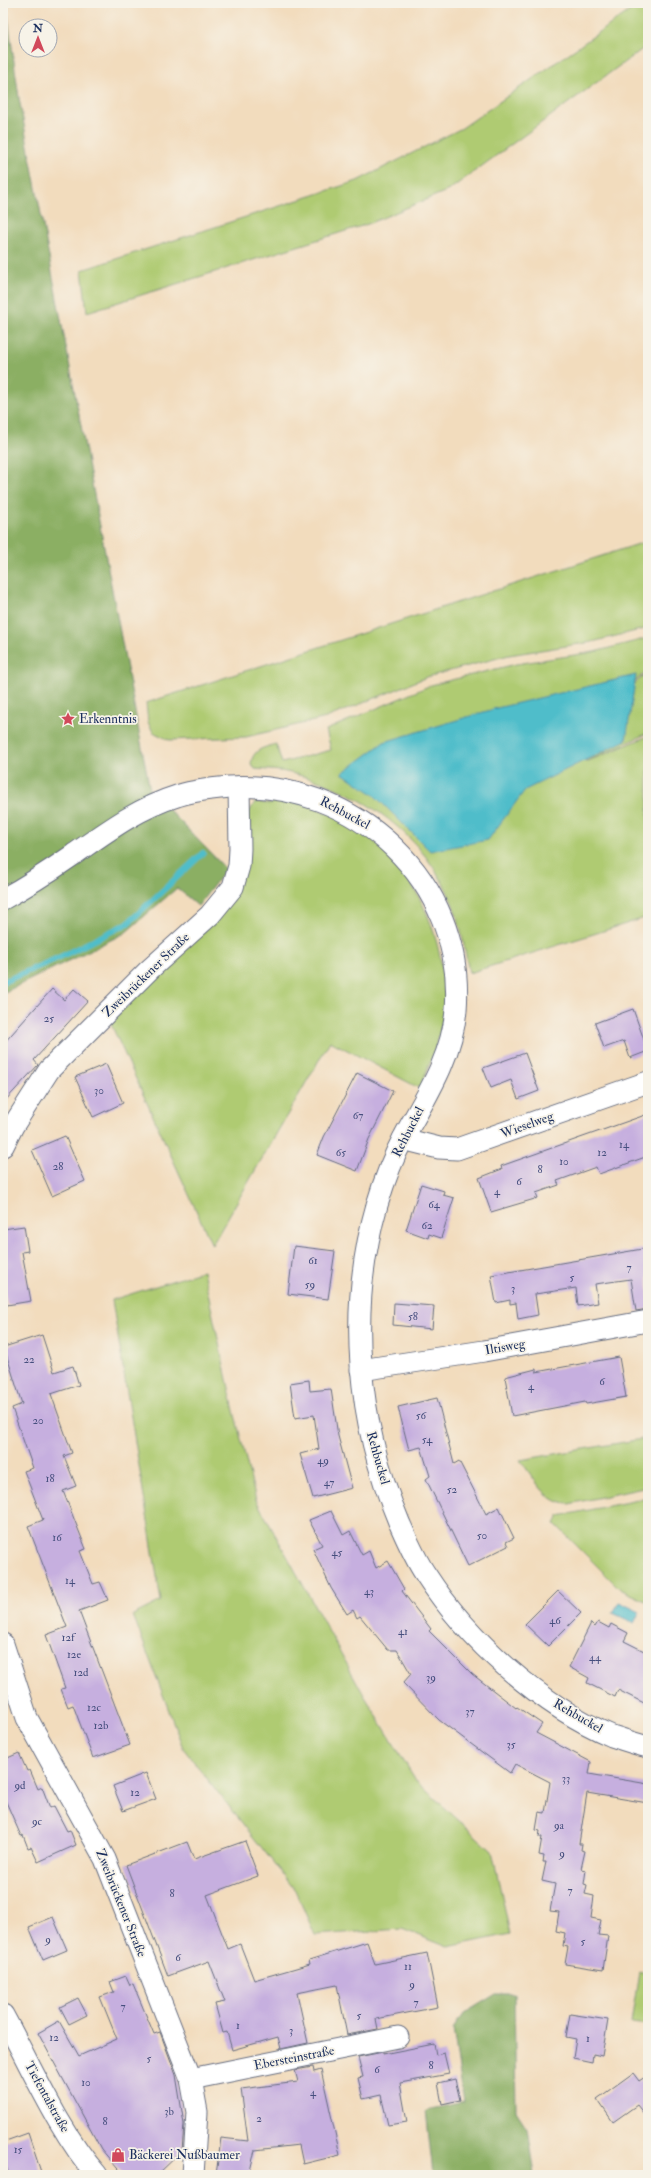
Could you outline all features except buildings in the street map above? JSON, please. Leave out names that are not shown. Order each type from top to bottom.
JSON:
[{"type":"street","name":"Rehbuckel","points":[[3,900],[65,861],[128,818],[154,804],[182,794],[208,789],[239,787],[289,791],[315,797],[359,818],[378,832],[411,866],[425,886],[442,918],[448,938],[454,973],[456,1000],[455,1021],[439,1073],[403,1139],[378,1204],[368,1243],[360,1299],[359,1338],[366,1417],[392,1505],[424,1574],[452,1611],[492,1653],[528,1684],[570,1714],[612,1736],[648,1747]]},
{"type":"street","name":"Zweibrückener Straße","points":[[3,1146],[13,1126],[49,1070],[149,970],[210,915],[232,887],[239,866],[239,787]]},
{"type":"street","name":"Wieselweg","points":[[403,1139],[439,1148],[457,1149],[648,1082]]},
{"type":"street","name":"Iltisweg","points":[[362,1370],[484,1351],[648,1321]]},
{"type":"street","name":"Zweibrückener Straße","points":[[3,1644],[28,1718],[105,1859],[191,2079],[197,2112],[193,2175]]},
{"type":"street","name":"Tiefentalstraße","points":[[3,2015],[68,2136],[84,2160],[97,2175]]},
{"type":"street","name":"Ebersteinstraße","points":[[191,2079],[398,2037]]},
{"type":"green space","points":[[3,3],[6,3],[19,98],[150,790],[226,869],[198,906],[177,888],[125,933],[3,993]]},
{"type":"green space","points":[[641,3],[648,3],[648,45],[449,190],[368,224],[87,312],[82,270],[357,181],[462,128]]},
{"type":"green space","points":[[648,541],[648,628],[592,642],[509,655],[427,677],[326,718],[246,737],[169,740],[153,732],[148,722],[146,703]]},
{"type":"green space","points":[[648,638],[648,672],[643,674],[575,740],[586,762],[648,736],[648,917],[469,973],[462,938],[453,905],[441,880],[426,857],[408,837],[388,819],[366,804],[342,791],[291,773],[255,769],[251,764],[256,752],[276,744],[282,763],[331,750],[326,730],[431,685],[516,664],[594,652]]},
{"type":"green space","points":[[648,674],[648,733],[587,761],[577,740],[644,675]]},
{"type":"green space","points":[[273,796],[324,811],[352,825],[371,839],[388,855],[403,873],[416,892],[427,913],[435,935],[440,958],[445,1005],[435,1048],[419,1088],[330,1041],[212,1245],[110,1022],[222,913],[248,814],[255,802],[272,804]]},
{"type":"green space","points":[[203,1271],[234,1411],[256,1500],[364,1695],[417,1782],[492,1851],[510,1934],[448,1947],[402,1929],[315,1935],[295,1890],[183,1748],[133,1615],[161,1601],[112,1300]]},
{"type":"green space","points":[[648,1438],[648,1487],[569,1504],[561,1503],[547,1494],[535,1481],[520,1460]]},
{"type":"green space","points":[[648,1498],[648,1602],[620,1589],[555,1524],[559,1516]]},
{"type":"green space","points":[[639,1972],[648,1974],[648,2025],[631,2023]]},
{"type":"green space","points":[[496,1994],[514,1994],[516,2111],[527,2128],[534,2175],[433,2175],[426,2110],[464,2102],[453,2029],[463,2014]]},
{"type":"water","points":[[636,675],[626,740],[525,790],[488,840],[430,851],[373,794],[342,773],[384,742],[497,708]]},
{"type":"water","points":[[619,1602],[640,1612],[634,1623],[613,1613]]},
{"type":"waterway","points":[[3,982],[60,957],[128,923],[203,853]]},
{"type":"place","name":"Erkenntnis","points":[[68,719]]},
{"type":"place","name":"Bäckerei Nußbaumer","points":[[118,2155]]}]
